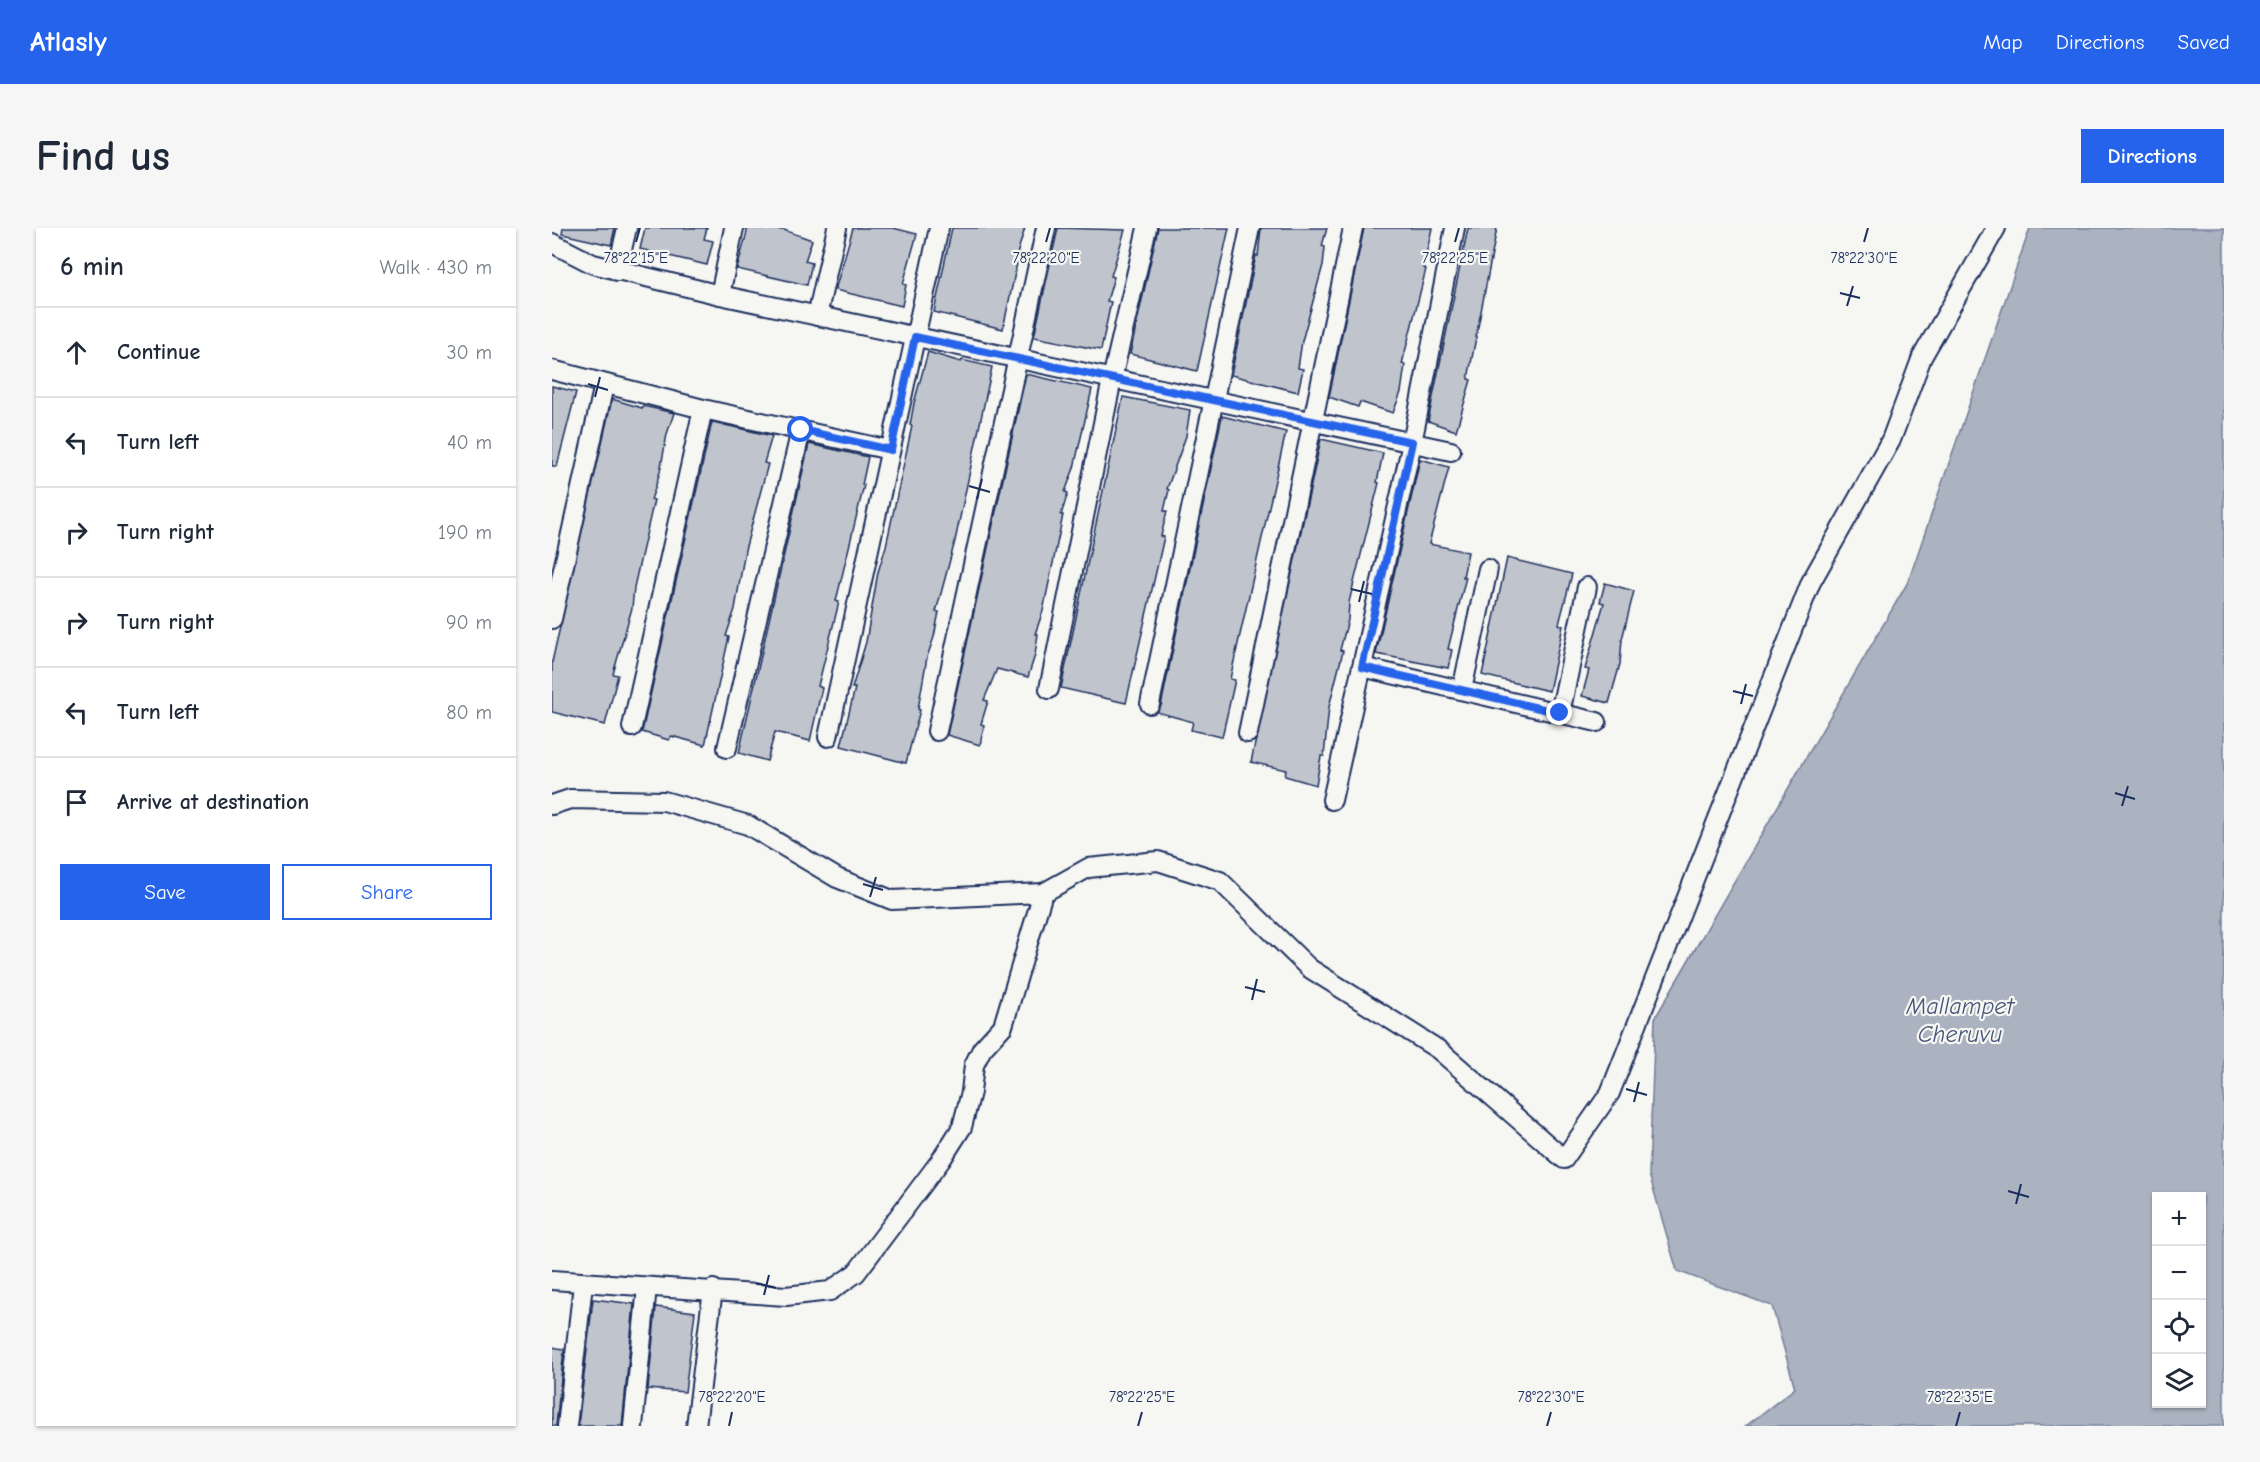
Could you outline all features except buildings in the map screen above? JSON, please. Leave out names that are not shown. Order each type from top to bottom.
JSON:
[{"type":"street","points":[[617,271],[627,228]]},
{"type":"street","points":[[720,295],[734,228]]},
{"type":"street","points":[[817,316],[837,228]]},
{"type":"street","points":[[828,737],[939,228]]},
{"type":"street","points":[[937,731],[1046,228]]},
{"type":"street","points":[[1049,689],[1112,379],[1147,228]]},
{"type":"street","points":[[1150,705],[1250,228]]},
{"type":"street","points":[[1248,734],[1311,421],[1353,228]]},
{"type":"street","points":[[1332,800],[1412,442],[1455,228]]},
{"type":"street","points":[[552,805],[570,799],[664,801],[748,825],[837,878],[892,900],[1043,893],[1088,868],[1158,861],[1220,881],[1309,968],[1439,1050],[1564,1159],[1610,1093],[1811,582],[1891,440],[1922,357],[1996,228]]},
{"type":"street","points":[[552,243],[592,264],[720,295],[1451,451]]},
{"type":"street","points":[[552,370],[703,409],[891,450]]},
{"type":"street","points":[[552,619],[604,385]]},
{"type":"street","points":[[632,727],[703,409]]},
{"type":"street","points":[[727,748],[801,430]]},
{"type":"street","points":[[1462,690],[1488,569]]},
{"type":"street","points":[[1560,713],[1587,587]]},
{"type":"street","points":[[1362,667],[1597,722]]},
{"type":"street","points":[[552,1280],[583,1284],[713,1289],[748,1295],[786,1296],[830,1291],[856,1273],[941,1160],[962,1127],[971,1092],[974,1065],[982,1049],[1003,1026],[1043,893]]},
{"type":"street","points":[[567,1426],[583,1284]]},
{"type":"street","points":[[633,1426],[647,1287]]},
{"type":"street","points":[[696,1426],[713,1289]]},
{"type":"water","name":"Mallampet Cheruvu","points":[[2030,228],[2224,228],[2224,1426],[1746,1426],[1795,1388],[1772,1306],[1677,1271],[1649,1174],[1655,1018],[1908,582]]},
{"type":"route","points":[[801,430],[891,450],[915,337],[1412,442],[1362,667],[1560,713]]}]
